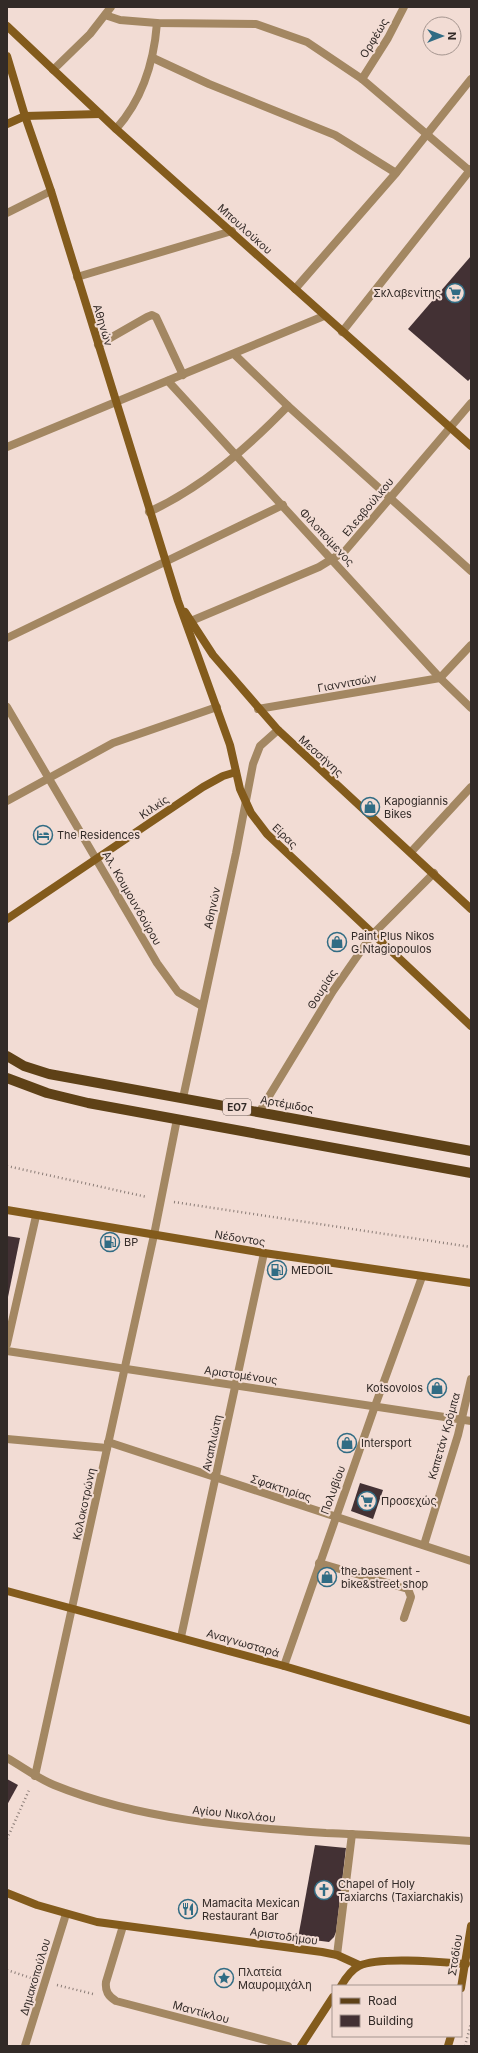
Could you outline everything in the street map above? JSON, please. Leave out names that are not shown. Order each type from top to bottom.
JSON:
[{"type":"main road","name":"Αρτέμιδος","points":[[7,1056],[24,1066],[49,1074],[260,1111],[471,1151]]},
{"type":"main road","name":"ΕΟ7","points":[[7,1078],[47,1093],[177,1119],[471,1173]]},
{"type":"street","points":[[53,70],[90,34],[111,7]]},
{"type":"street","name":"Ορφέως","points":[[362,79],[388,38],[404,7]]},
{"type":"street","points":[[105,15],[120,20],[157,23],[256,24],[307,42],[362,79],[470,170],[342,332]]},
{"type":"street","points":[[116,129],[139,93],[153,58],[157,23]]},
{"type":"street","name":"Μπουλούκου","points":[[7,26],[116,129],[471,446]]},
{"type":"street","name":"Αθηνών","points":[[7,56],[25,116],[51,191],[149,512],[178,601]]},
{"type":"street","points":[[153,58],[335,135],[396,173]]},
{"type":"street","points":[[295,289],[396,173],[471,79]]},
{"type":"street","points":[[7,124],[25,116],[100,114]]},
{"type":"street","points":[[7,213],[51,191]]},
{"type":"street","points":[[77,277],[232,231]]},
{"type":"street","points":[[7,447],[324,316]]},
{"type":"street","points":[[98,345],[147,317],[156,317],[183,375]]},
{"type":"street","points":[[234,354],[288,406],[471,571]]},
{"type":"street","name":"Φιλοποίμενος","points":[[168,381],[440,678],[471,708]]},
{"type":"street","name":"Ελεαβούλκου","points":[[191,621],[333,560],[345,551],[471,403]]},
{"type":"street","points":[[149,512],[176,499],[237,456],[288,406]]},
{"type":"street","points":[[7,638],[283,505]]},
{"type":"street","name":"Μεσσήνης","points":[[178,601],[214,655],[258,709],[278,730],[434,873],[471,909]]},
{"type":"street","name":"Είρας","points":[[178,601],[230,745],[245,802],[258,824],[372,935],[471,1026]]},
{"type":"street","points":[[440,678],[471,645]]},
{"type":"street","name":"Γιαννιτσών","points":[[258,709],[440,678]]},
{"type":"street","name":"Αλ. Κουμουνδούρου","points":[[7,707],[157,964],[178,992],[202,1006]]},
{"type":"street","points":[[7,801],[48,777],[113,743],[217,707]]},
{"type":"street","name":"Αθηνών","points":[[183,1098],[251,771],[258,750],[266,738],[278,730]]},
{"type":"street","name":"Κιλκίς","points":[[7,919],[203,787],[223,776],[236,772]]},
{"type":"street","points":[[411,852],[471,787]]},
{"type":"street","name":"Θουρίας","points":[[260,1111],[333,991],[372,935],[434,873]]},
{"type":"street","name":"Κολοκοτρώνη","points":[[35,1776],[162,1200],[177,1119]]},
{"type":"street","name":"Νέδοντος","points":[[7,1210],[264,1253],[471,1283]]},
{"type":"street","points":[[7,1344],[36,1216]]},
{"type":"street","name":"Αναπλιώτη","points":[[181,1637],[264,1253]]},
{"type":"street","name":"Πολυβίου","points":[[284,1666],[335,1517],[422,1277]]},
{"type":"street","name":"Αριστομένους","points":[[7,1351],[471,1421]]},
{"type":"street","name":"Καπετάν Κρόμπα","points":[[424,1545],[462,1420],[471,1379]]},
{"type":"street","name":"Σφακτηρίας","points":[[7,1439],[108,1445],[216,1478],[471,1561]]},
{"type":"street","points":[[319,1563],[408,1588],[411,1597],[404,1618]]},
{"type":"street","name":"Αναγνωσταρά","points":[[7,1591],[181,1637],[471,1721]]},
{"type":"street","name":"Αγίου Νικολάου","points":[[7,1758],[35,1776],[110,1805],[150,1814],[246,1828],[471,1841]]},
{"type":"street","points":[[337,1955],[352,1834]]},
{"type":"street","name":"Αριστοδήμου","points":[[7,1893],[66,1914],[123,1926],[197,1934],[337,1955],[359,1965]]},
{"type":"street","name":"Δημακοπούλου","points":[[25,2046],[66,1914]]},
{"type":"street","name":"Μαντίκλου","points":[[123,1926],[106,1982],[105,1990],[109,1997],[116,2001],[288,2046]]},
{"type":"street","name":"Σταδίου","points":[[462,1985],[468,1965],[471,1926]]},
{"type":"street","points":[[341,1985],[352,1970],[359,1965],[382,1961],[431,1961],[468,1965]]},
{"type":"street","points":[[301,2046],[332,1999]]},
{"type":"path","points":[[7,1166],[162,1200],[471,1247]]},
{"type":"path","points":[[7,1839],[35,1776]]},
{"type":"path","points":[[465,2046],[471,2023]]},
{"type":"building","name":"Σκλαβενίτης","points":[[471,256],[471,378],[468,381],[408,329]]},
{"type":"building","points":[[7,1236],[20,1238],[8,1297],[7,1297]]},
{"type":"building","name":"Προσεχώς","points":[[360,1483],[383,1490],[373,1519],[351,1511]]},
{"type":"building","points":[[7,1779],[18,1785],[7,1805]]},
{"type":"building","name":"Chapel of Holy Taxiarchs (Taxiarchakis)","points":[[315,1845],[346,1848],[336,1932],[334,1937],[329,1942],[298,1938]]},
{"type":"place","name":"Σκλαβενίτης","points":[[455,293]]},
{"type":"place","name":"Kapogiannis Bikes","points":[[370,807]]},
{"type":"place","name":"The Residences","points":[[43,835]]},
{"type":"place","name":"Paint Plus Nikos G.Ntagiopoulos","points":[[337,942]]},
{"type":"place","name":"BP","points":[[110,1242]]},
{"type":"place","name":"MEDOIL","points":[[277,1270]]},
{"type":"place","name":"Kotsovolos","points":[[437,1388]]},
{"type":"place","name":"Intersport","points":[[347,1443]]},
{"type":"place","name":"Προσεχώς","points":[[367,1501]]},
{"type":"place","name":"the.basement - bike&street shop","points":[[327,1577]]},
{"type":"place","name":"Chapel of Holy Taxiarchs (Taxiarchakis)","points":[[324,1890]]},
{"type":"place","name":"Mamacita Mexican Restaurant Bar","points":[[188,1909]]},
{"type":"place","name":"Πλατεία Μαυρομιχάλη","points":[[224,1978]]}]
